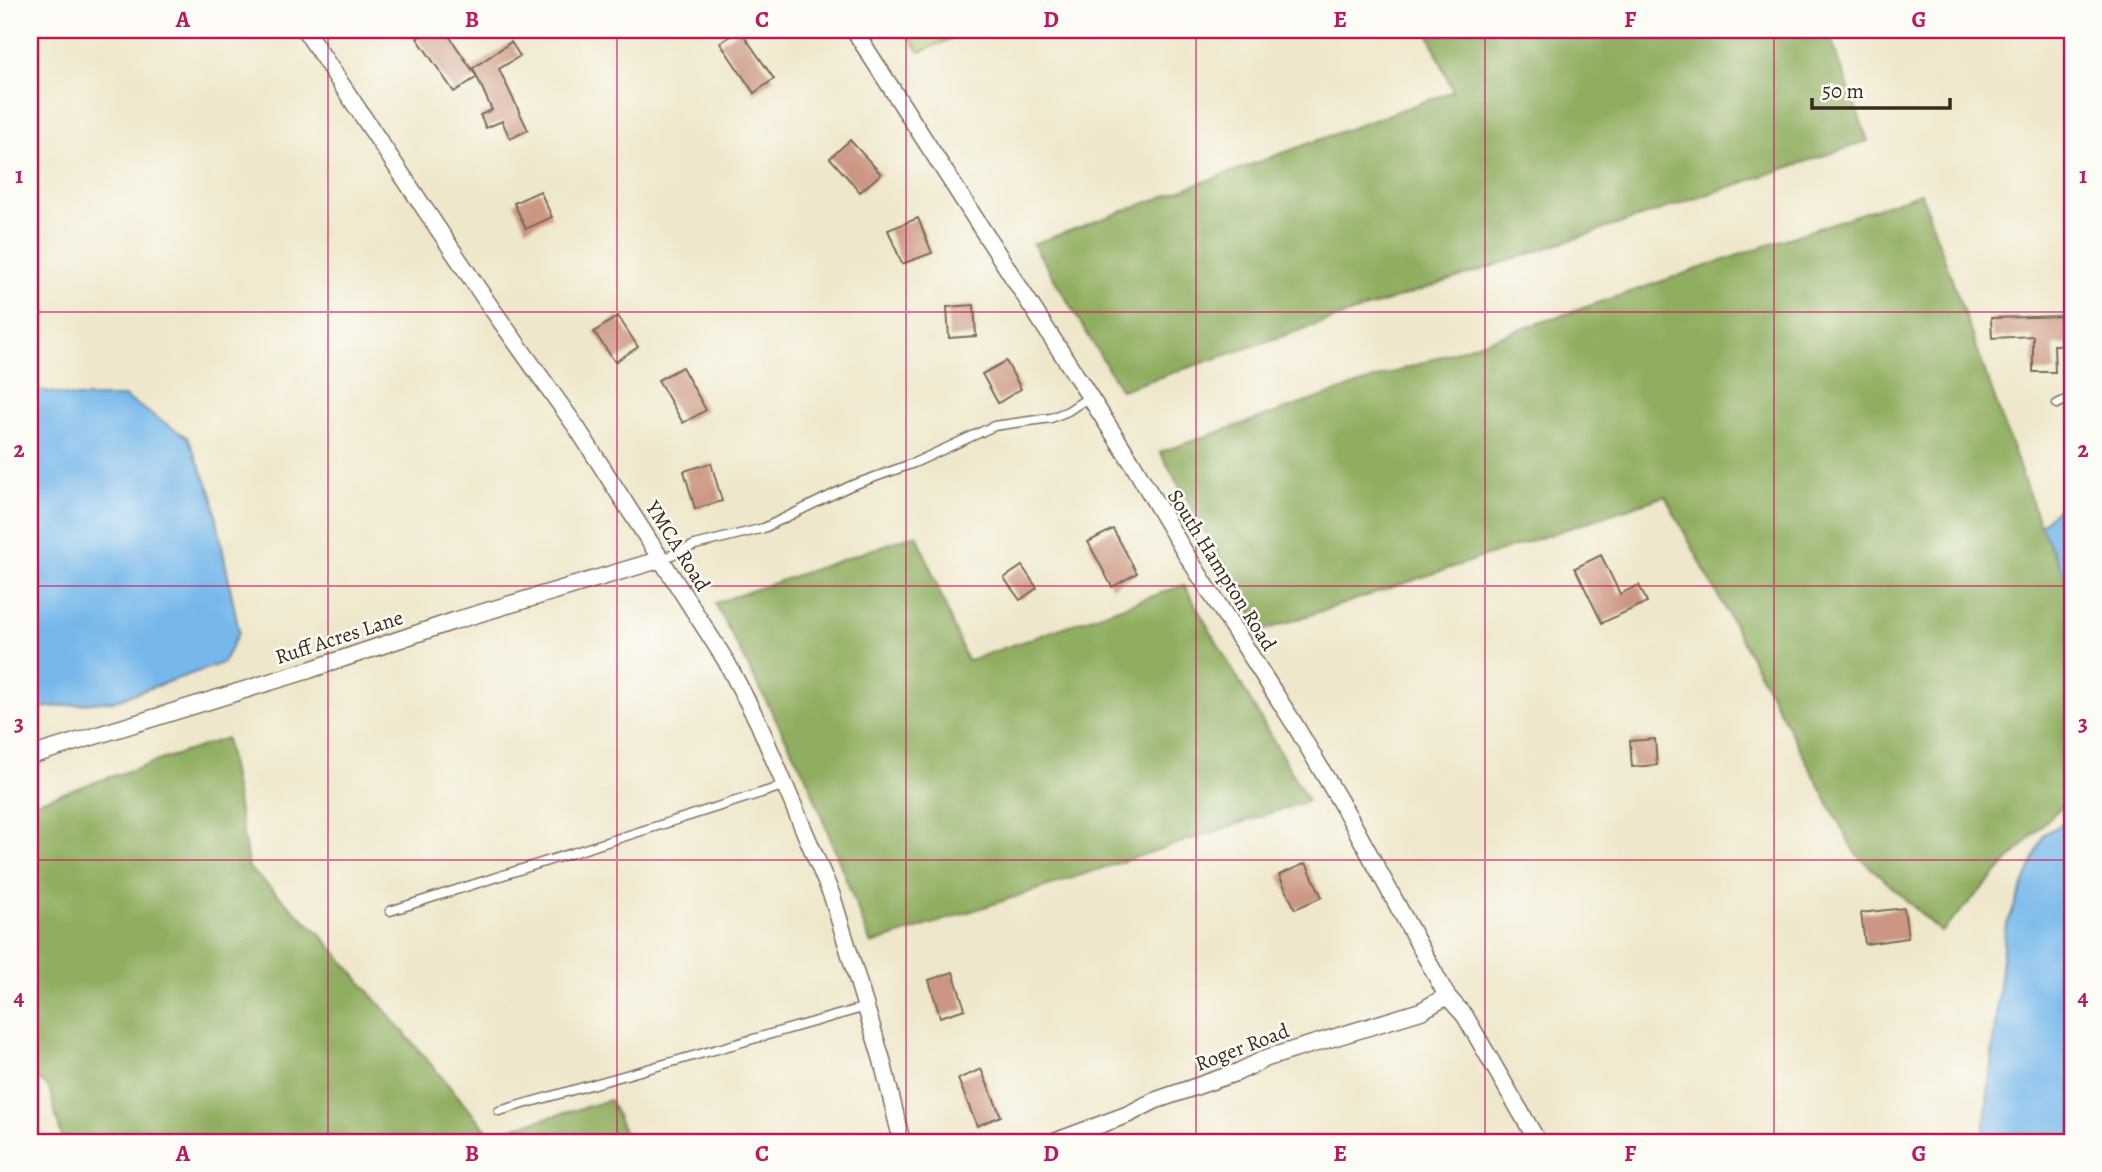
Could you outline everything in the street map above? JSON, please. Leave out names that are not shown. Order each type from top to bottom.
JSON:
[{"type":"street","name":"YMCA Road","points":[[305,30],[485,299],[577,428],[726,662],[758,722],[832,896],[882,1060],[902,1142]]},
{"type":"street","name":"South Hampton Road","points":[[854,30],[1295,725],[1349,815],[1447,996],[1465,1016],[1538,1142]]},
{"type":"street","name":"Ruff Acres Lane","points":[[30,756],[309,670],[454,621],[662,559]]},
{"type":"street","name":"Roger Road","points":[[1054,1142],[1129,1114],[1154,1101],[1238,1072],[1267,1058],[1421,1011],[1447,996]]},
{"type":"lane","points":[[662,559],[695,545],[764,528],[850,485],[914,464],[994,426],[1051,418],[1089,397]]},
{"type":"lane","points":[[2057,404],[2072,397]]},
{"type":"lane","points":[[390,911],[786,785]]},
{"type":"lane","points":[[499,1111],[866,1007]]},
{"type":"green space","points":[[904,30],[971,30],[920,52]]},
{"type":"green space","points":[[1427,30],[1828,30],[1868,141],[1121,390],[1033,244],[1453,91]]},
{"type":"green space","points":[[1921,193],[2040,525],[2072,590],[2072,797],[1941,932],[1855,853],[1665,496],[1262,631],[1160,452]]},
{"type":"green space","points":[[917,534],[967,661],[1184,585],[1308,801],[871,944],[808,781],[715,603]]},
{"type":"green space","points":[[226,738],[249,868],[322,936],[490,1134],[610,1100],[629,1142],[63,1142],[49,1088],[30,1072],[30,804]]},
{"type":"water","points":[[30,388],[74,397],[125,397],[188,438],[212,495],[239,632],[223,663],[113,701],[30,709]]},
{"type":"water","points":[[2072,497],[2072,590],[2040,525]]},
{"type":"water","points":[[2072,819],[2072,1142],[1983,1142],[2005,929],[2044,834]]},
{"type":"building","points":[[430,30],[445,30],[477,77],[454,92],[417,38]]},
{"type":"building","points":[[740,30],[774,79],[754,93],[720,43]]},
{"type":"building","points":[[511,42],[520,56],[499,69],[528,130],[510,139],[502,121],[486,128],[480,115],[492,110],[473,68]]},
{"type":"building","points":[[850,140],[881,174],[860,192],[830,158]]},
{"type":"building","points":[[540,191],[552,217],[526,229],[514,203]]},
{"type":"building","points":[[918,218],[932,253],[902,264],[888,230]]},
{"type":"building","points":[[974,305],[976,336],[949,338],[947,307]]},
{"type":"building","points":[[618,316],[638,347],[615,362],[594,332]]},
{"type":"building","points":[[2070,316],[2071,345],[2054,345],[2055,372],[2033,372],[2033,336],[1992,338],[1991,318]]},
{"type":"building","points":[[1006,361],[1021,389],[998,403],[982,374]]},
{"type":"building","points":[[682,367],[706,410],[683,423],[658,380]]},
{"type":"building","points":[[711,463],[722,501],[695,509],[684,471]]},
{"type":"building","points":[[1113,529],[1137,573],[1112,587],[1088,542]]},
{"type":"building","points":[[1601,555],[1620,594],[1639,585],[1647,602],[1602,623],[1575,568]]},
{"type":"building","points":[[1022,566],[1037,588],[1020,600],[1004,578]]},
{"type":"building","points":[[1655,739],[1657,765],[1632,767],[1630,741]]},
{"type":"building","points":[[1306,863],[1322,897],[1295,909],[1279,875]]},
{"type":"building","points":[[1904,908],[1908,938],[1865,944],[1861,913]]},
{"type":"building","points":[[953,972],[965,1009],[940,1017],[929,980]]},
{"type":"building","points":[[981,1069],[1001,1116],[977,1126],[958,1079]]}]
